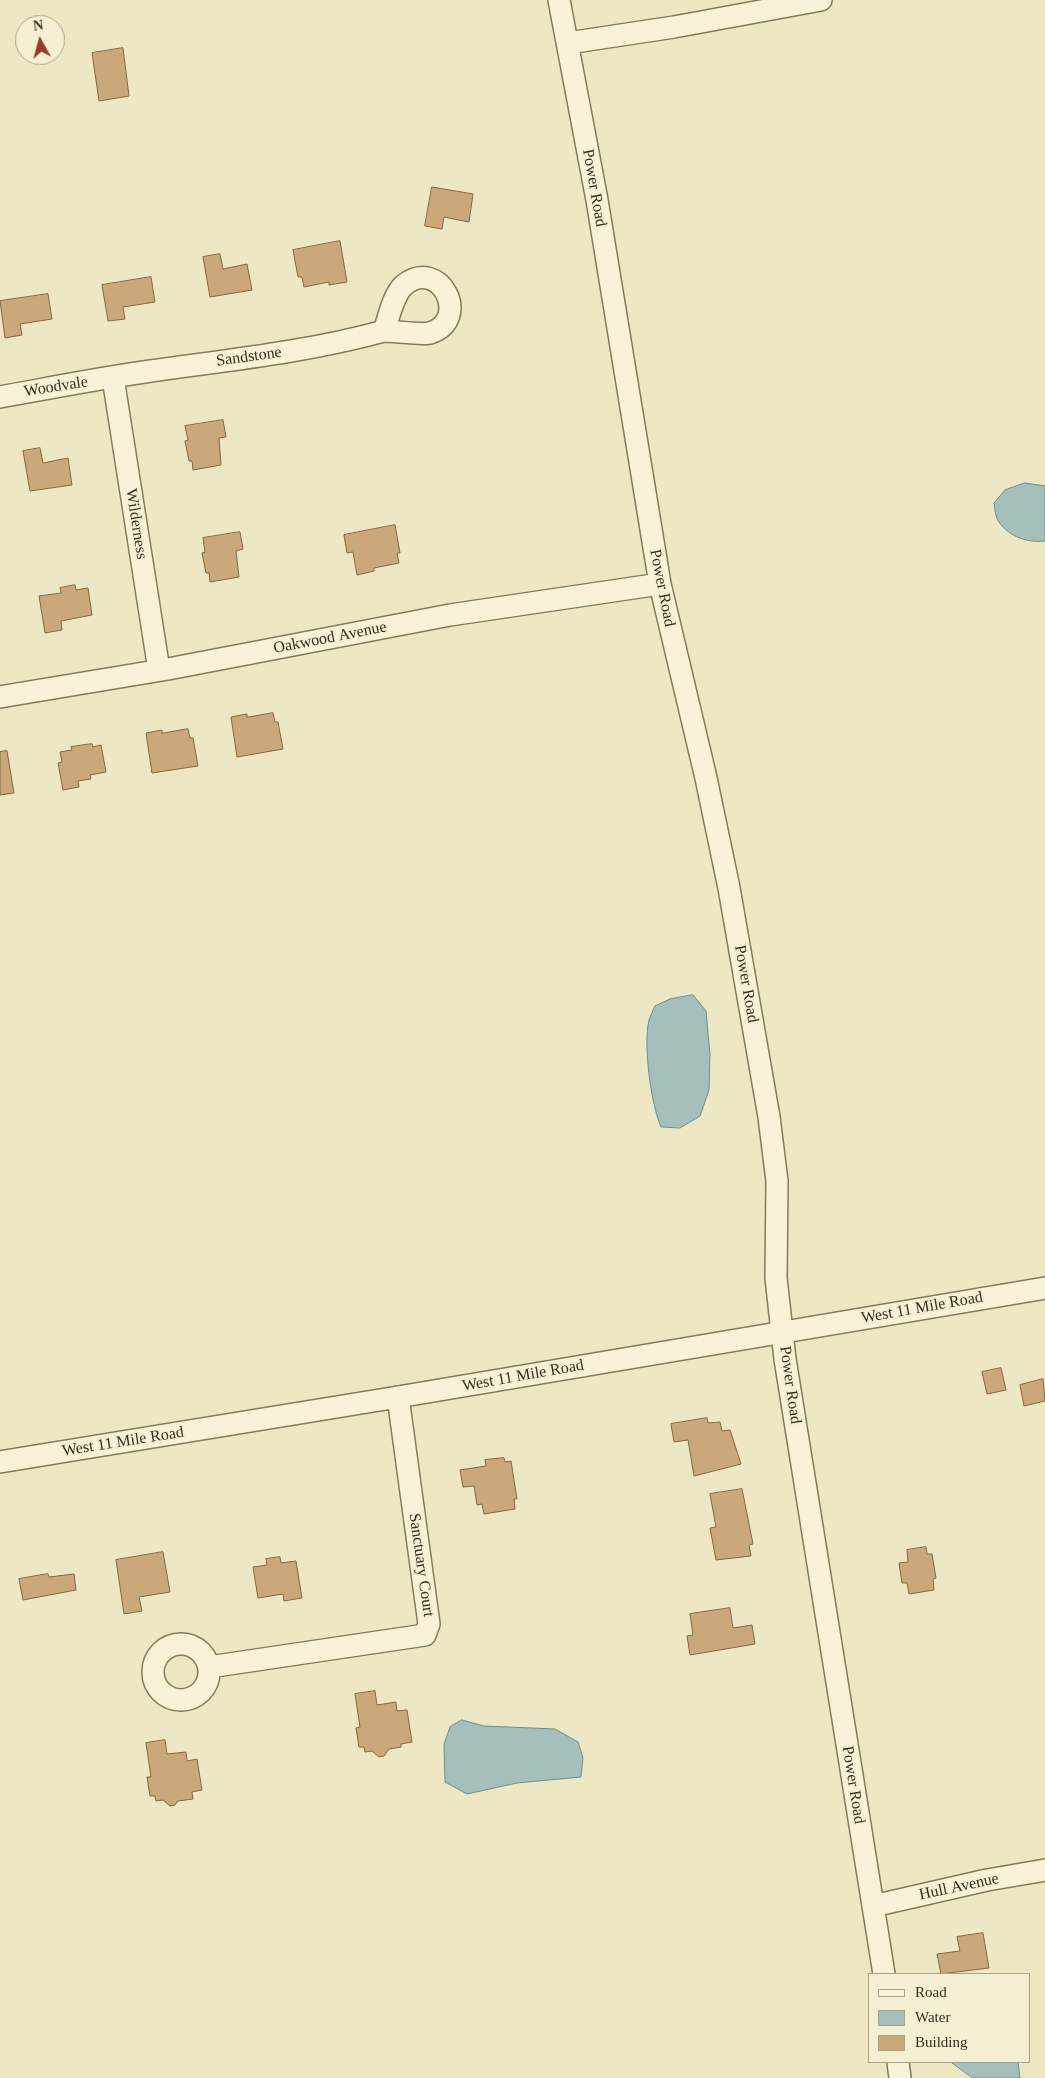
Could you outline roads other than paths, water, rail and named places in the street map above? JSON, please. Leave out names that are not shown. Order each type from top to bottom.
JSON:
[{"type":"street","name":"Power Road","points":[[559,0],[597,200],[660,584],[728,879],[769,1117],[776,1181],[776,1278],[782,1332],[884,1973]]},
{"type":"street","points":[[568,43],[674,27],[821,0]]},
{"type":"street","name":"Sandstone","points":[[113,378],[141,372],[276,353],[355,339],[384,331]]},
{"type":"street","name":"Woodvale","points":[[0,397],[113,378]]},
{"type":"street","name":"Wilderness","points":[[113,378],[159,670]]},
{"type":"street","name":"Oakwood Avenue","points":[[0,697],[159,670],[450,615],[660,584]]},
{"type":"street","name":"West 11 Mile Road","points":[[0,1462],[1045,1288]]},
{"type":"street","name":"Sanctuary Court","points":[[209,1667],[425,1634],[430,1624],[398,1397]]},
{"type":"street","name":"Hull Avenue","points":[[872,1906],[987,1880],[1045,1870]]},
{"type":"street","points":[[898,2063],[900,2078]]},
{"type":"water","points":[[1025,483],[1045,486],[1045,541],[1019,538],[1008,532],[997,518],[994,503],[1005,490]]},
{"type":"water","points":[[693,995],[706,1011],[710,1055],[709,1090],[700,1116],[680,1128],[661,1127],[654,1104],[649,1074],[647,1031],[649,1020],[655,1006],[670,999]]},
{"type":"water","points":[[462,1720],[484,1726],[555,1729],[578,1742],[583,1758],[581,1777],[517,1783],[467,1794],[445,1782],[444,1744],[450,1727]]},
{"type":"water","points":[[952,2063],[1018,2063],[1020,2078],[973,2078]]}]
